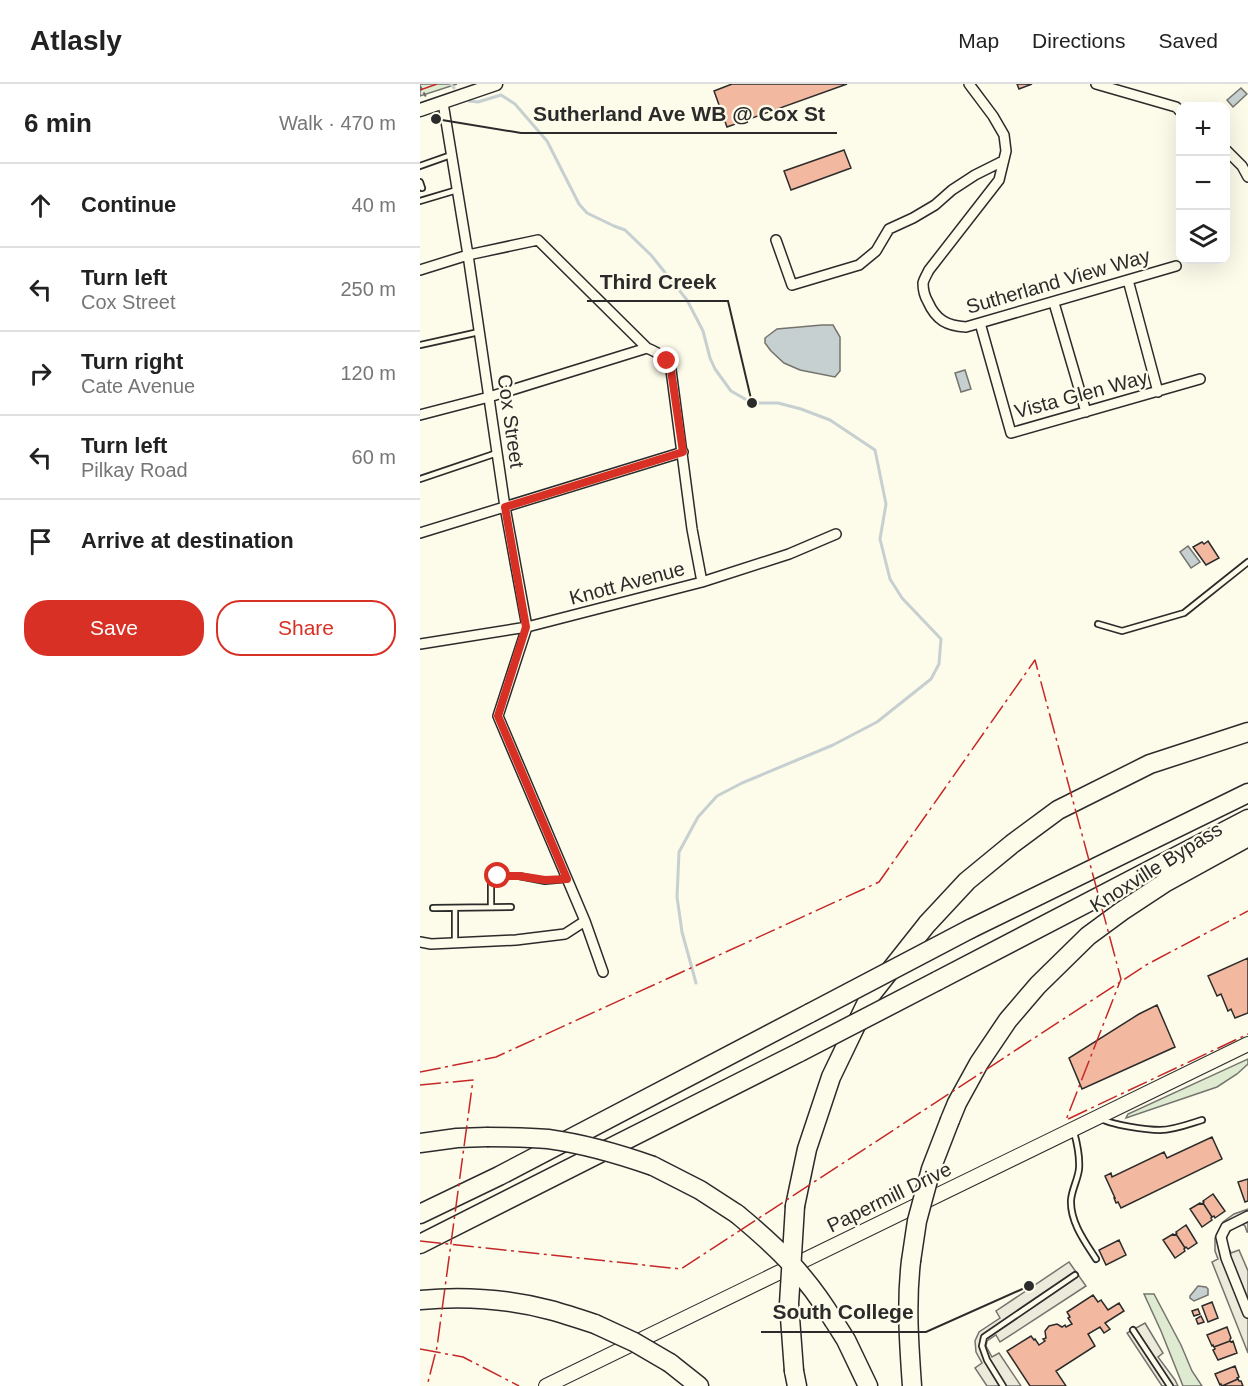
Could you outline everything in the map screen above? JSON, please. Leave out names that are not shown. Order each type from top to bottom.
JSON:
[{"type":"highway","points":[[795,1378],[789,1304],[795,1206],[807,1149],[831,1077],[870,996],[927,924],[967,881],[1058,810],[1150,764],[1248,732]]},
{"type":"highway","points":[[420,1214],[499,1176],[970,929],[1248,793]]},
{"type":"highway","points":[[420,1244],[800,1052],[1248,819]]},
{"type":"highway","name":"Knoxville Bypass","points":[[912,1386],[907,1328],[911,1261],[917,1221],[931,1169],[950,1120],[979,1063],[1008,1020],[1038,985],[1088,936],[1166,882],[1248,837]]},
{"type":"highway","points":[[420,1143],[487,1137],[547,1139],[579,1145],[653,1166],[700,1190],[737,1214],[797,1269],[820,1298],[834,1321],[868,1386]]},
{"type":"highway","points":[[420,1300],[445,1297],[505,1301],[549,1310],[595,1324],[634,1342],[670,1363],[699,1386]]},
{"type":"main road","name":"Papermill Drive","points":[[550,1385],[1248,1044]]},
{"type":"street","points":[[420,110],[496,84]]},
{"type":"street","name":"Sutherland View Way","points":[[969,84],[1004,135],[1006,151],[999,180],[928,270],[923,282],[926,298],[933,313],[943,322],[966,327],[1176,266]]},
{"type":"street","points":[[1096,84],[1176,107]]},
{"type":"street","name":"Cox Street","points":[[443,103],[505,507],[526,627],[498,716],[585,921],[603,972]]},
{"type":"street","points":[[1230,153],[1245,164],[1248,177]]},
{"type":"street","points":[[776,240],[792,285],[859,265],[876,251],[889,229],[935,205],[975,175],[1003,161]]},
{"type":"street","points":[[420,270],[468,255],[538,240],[647,348],[660,353],[671,370],[692,529],[702,582]]},
{"type":"street","points":[[1128,280],[1158,392]]},
{"type":"street","points":[[1054,303],[1086,412]]},
{"type":"street","name":"Vista Glen Way","points":[[980,323],[1011,433],[1200,379]]},
{"type":"street","points":[[420,415],[489,397],[647,348]]},
{"type":"street","points":[[420,533],[683,452]]},
{"type":"street","name":"Knott Avenue","points":[[420,644],[526,627],[702,582],[789,554],[837,534]]},
{"type":"street","points":[[420,942],[431,944],[516,940],[565,934],[585,921]]},
{"type":"street","points":[[1248,1216],[1227,1227],[1221,1237],[1226,1258],[1248,1313]]},
{"type":"lane","points":[[420,166],[451,155]]},
{"type":"lane","points":[[420,201],[457,190]]},
{"type":"lane","points":[[420,345],[479,332]]},
{"type":"lane","points":[[420,479],[497,453]]},
{"type":"lane","points":[[1098,624],[1122,631],[1184,613],[1248,561]]},
{"type":"lane","points":[[491,907],[491,882],[498,876],[545,880],[567,879]]},
{"type":"lane","points":[[433,908],[511,907]]},
{"type":"lane","points":[[455,908],[455,943]]},
{"type":"lane","points":[[1098,1117],[1117,1125],[1161,1131],[1202,1120]]},
{"type":"lane","points":[[1073,1129],[1079,1169],[1071,1200],[1074,1218],[1080,1234],[1096,1259]]},
{"type":"lane","points":[[1003,1386],[987,1360],[982,1346],[984,1337],[1075,1275]]},
{"type":"lane","points":[[1133,1330],[1170,1386]]},
{"type":"green space","points":[[420,84],[457,84],[420,96]]},
{"type":"green space","points":[[1248,1059],[1248,1064],[1237,1074],[1217,1087],[1126,1118],[1128,1114]]},
{"type":"green space","points":[[1144,1294],[1154,1294],[1192,1371],[1202,1386],[1183,1386]]},
{"type":"shaded area","points":[[1241,88],[1247,94],[1233,107],[1227,100]]},
{"type":"shaded area","points":[[833,325],[840,337],[840,371],[835,377],[800,370],[784,363],[765,343],[765,338],[777,329]]},
{"type":"shaded area","points":[[965,370],[971,389],[961,392],[955,373]]},
{"type":"shaded area","points":[[1188,546],[1200,562],[1191,568],[1180,552]]},
{"type":"shaded area","points":[[1248,1209],[1248,1232],[1245,1226],[1238,1225],[1227,1235],[1226,1242],[1231,1253],[1239,1250],[1248,1271],[1248,1353],[1212,1262],[1218,1259],[1215,1251],[1215,1238],[1223,1222],[1234,1214]]},
{"type":"shaded area","points":[[1069,1262],[1086,1286],[1000,1342],[996,1335],[987,1341],[986,1346],[992,1357],[999,1353],[1021,1386],[987,1386],[975,1368],[982,1363],[976,1352],[975,1341],[979,1332],[1000,1318],[996,1311]]},
{"type":"shaded area","points":[[1198,1286],[1206,1287],[1208,1295],[1194,1301],[1190,1296]]},
{"type":"shaded area","points":[[1145,1323],[1163,1353],[1158,1357],[1178,1386],[1162,1386],[1127,1333]]},
{"type":"building","points":[[732,84],[847,84],[727,127],[714,91]]},
{"type":"building","points":[[1017,84],[1032,84],[1019,89]]},
{"type":"building","points":[[844,150],[851,168],[791,190],[784,171]]},
{"type":"building","points":[[1208,541],[1219,558],[1206,565],[1193,547]]},
{"type":"building","points":[[1248,958],[1248,1013],[1235,1018],[1231,1009],[1228,1011],[1221,994],[1217,996],[1208,976]]},
{"type":"building","points":[[1157,1005],[1175,1047],[1082,1089],[1069,1058]]},
{"type":"building","points":[[1212,1137],[1222,1159],[1121,1208],[1118,1202],[1116,1203],[1105,1176],[1111,1173],[1112,1177],[1164,1152],[1167,1158]]},
{"type":"building","points":[[1248,1179],[1248,1201],[1245,1202],[1238,1182]]},
{"type":"building","points":[[1213,1194],[1225,1211],[1215,1218],[1203,1203]]},
{"type":"building","points":[[1203,1203],[1212,1217],[1212,1220],[1202,1227],[1190,1209]]},
{"type":"building","points":[[1186,1225],[1197,1243],[1188,1249],[1176,1234]]},
{"type":"building","points":[[1176,1234],[1185,1248],[1185,1251],[1175,1258],[1163,1240]]},
{"type":"building","points":[[1119,1240],[1126,1255],[1106,1265],[1099,1250]]},
{"type":"building","points":[[1093,1295],[1098,1302],[1101,1300],[1108,1310],[1119,1303],[1124,1311],[1105,1323],[1110,1329],[1104,1333],[1100,1327],[1088,1334],[1095,1346],[1056,1371],[1066,1386],[1030,1386],[1007,1351],[1031,1336],[1039,1345],[1045,1341],[1043,1339],[1046,1338],[1045,1331],[1049,1326],[1057,1324],[1066,1327],[1072,1324],[1067,1312]]},
{"type":"building","points":[[1212,1302],[1218,1318],[1208,1322],[1202,1306]]},
{"type":"building","points":[[1198,1309],[1200,1314],[1194,1316],[1192,1311]]},
{"type":"building","points":[[1201,1316],[1204,1322],[1198,1324],[1196,1319]]},
{"type":"building","points":[[1227,1327],[1230,1341],[1212,1346],[1207,1335]]},
{"type":"building","points":[[1233,1341],[1237,1353],[1218,1360],[1213,1350],[1214,1347]]},
{"type":"building","points":[[1235,1366],[1238,1379],[1220,1385],[1215,1374]]},
{"type":"building","points":[[1238,1379],[1243,1386],[1222,1386]]},
{"type":"waterway","points":[[451,84],[454,88]]},
{"type":"waterway","points":[[469,101],[478,102],[501,95],[515,104],[547,141],[579,204],[587,213],[625,230],[651,255],[687,300],[703,331],[715,369],[731,391],[752,403],[778,403],[830,420],[875,450],[886,504],[880,539],[890,579],[902,598],[941,639],[939,664],[931,679],[877,722],[833,745],[742,783],[717,796],[698,817],[679,852],[677,897],[682,932],[696,983]]},
{"type":"power","points":[[420,90],[437,84]]},
{"type":"power","points":[[420,1072],[496,1057],[879,882],[1035,660],[1121,979],[1066,1120],[1248,1034]]},
{"type":"power","points":[[420,1241],[681,1269],[1146,965],[1248,911]]},
{"type":"power","points":[[420,1085],[473,1080],[437,1347],[427,1386]]},
{"type":"power","points":[[420,1349],[463,1357],[519,1386]]},
{"type":"place","name":"Sutherland Ave WB @ Cox St","points":[[436,119]]},
{"type":"place","name":"Third Creek","points":[[752,403]]},
{"type":"place","name":"South College","points":[[1029,1286]]},
{"type":"route","points":[[498,876],[545,880],[567,879],[498,716],[526,627],[505,507],[683,452],[671,370],[667,361]]}]
